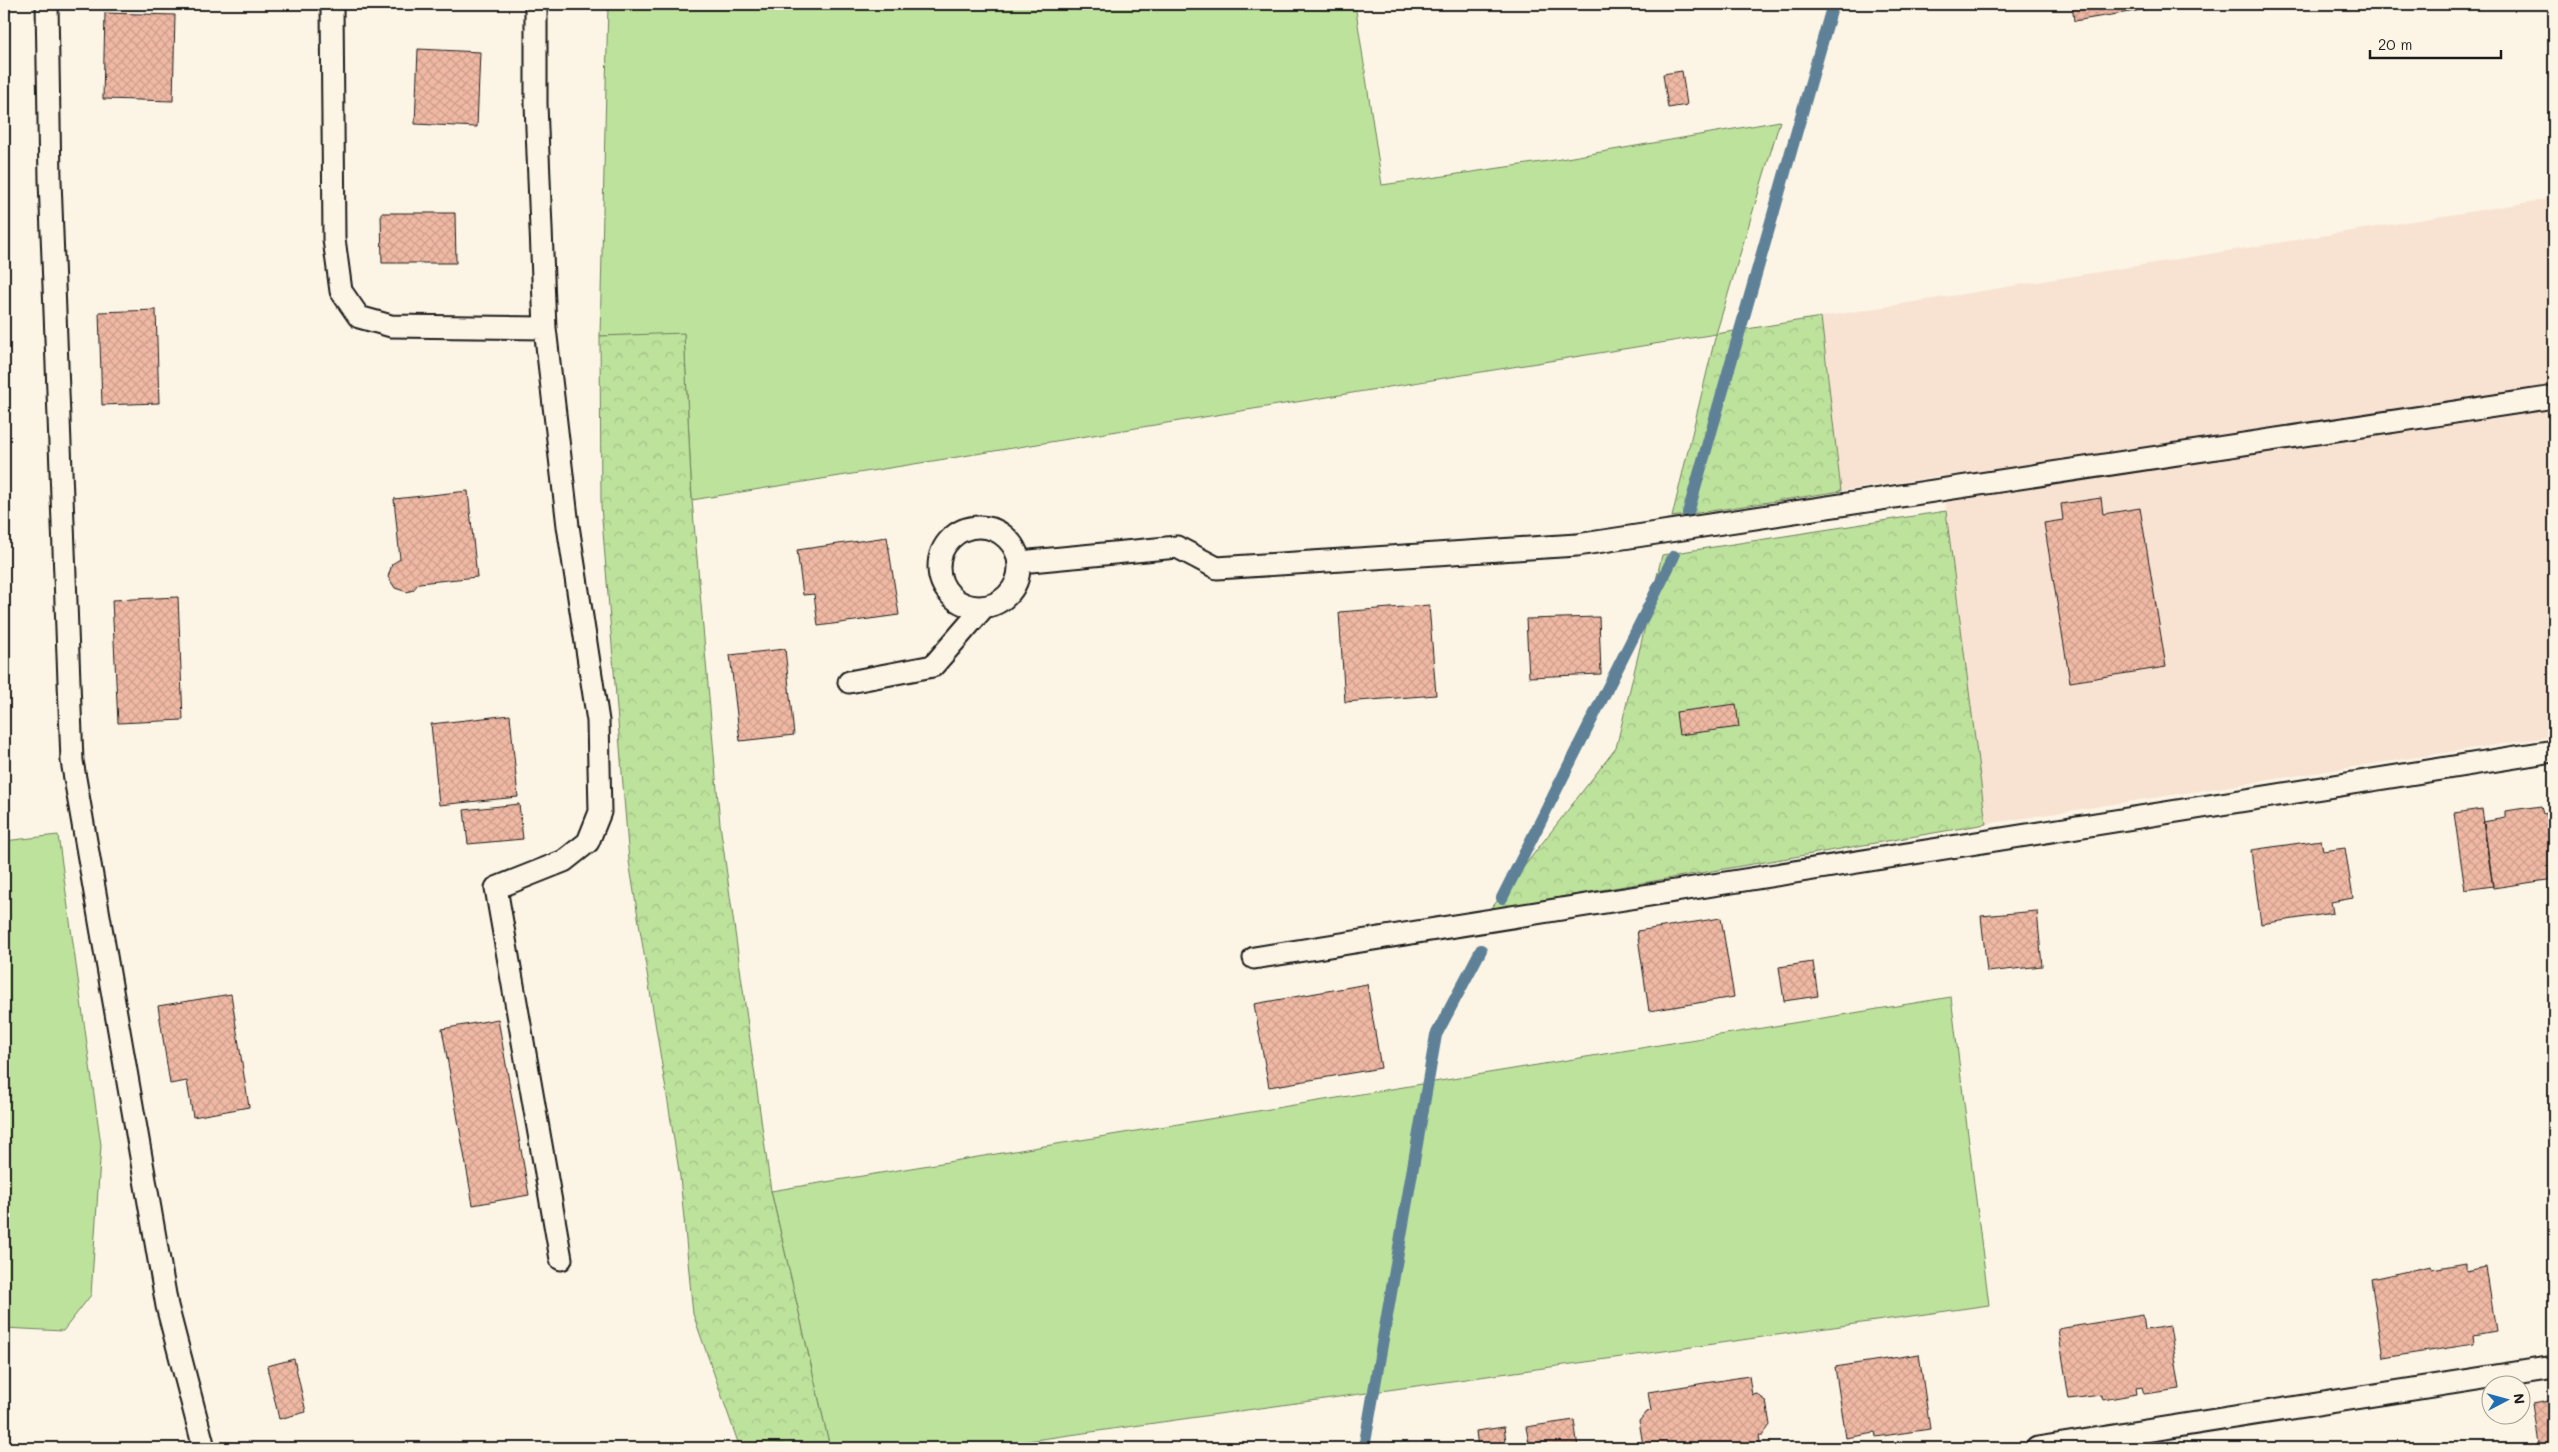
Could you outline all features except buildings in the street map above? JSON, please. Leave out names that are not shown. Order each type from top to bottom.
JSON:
[{"type":"lane","points":[[47,4],[50,180],[72,761],[167,1306],[204,1448]]},
{"type":"lane","points":[[332,4],[334,239],[341,291],[360,318],[391,326],[545,328]]},
{"type":"lane","points":[[536,4],[536,104],[545,328],[568,526],[598,721],[600,812],[588,842],[564,861],[496,888],[561,1258]]},
{"type":"lane","points":[[1020,562],[1177,547],[1217,568],[1577,545],[2554,397]]},
{"type":"lane","points":[[975,526],[991,528],[1005,535],[1015,547],[1020,562],[1019,578],[1011,592],[998,602],[984,607],[968,606],[954,598],[944,586],[939,571],[940,555],[947,541],[960,531],[975,526]]},
{"type":"lane","points":[[849,682],[933,666],[984,607]]},
{"type":"lane","points":[[1254,958],[2554,751]]},
{"type":"lane","points":[[2037,1448],[2554,1367]]},
{"type":"shaded area","points":[[2554,198],[2554,736],[1986,824],[1942,476],[1841,491],[1821,317]]},
{"type":"green space","points":[[608,4],[1355,4],[1382,185],[1555,160],[1780,121],[1716,334],[692,500],[684,334],[600,336]]},
{"type":"green space","points":[[1821,317],[1841,491],[1672,517],[1716,334]]},
{"type":"green space","points":[[684,333],[692,500],[720,824],[771,1191],[830,1448],[740,1448],[693,1314],[680,1177],[629,861],[601,506],[600,336]]},
{"type":"green space","points":[[1946,511],[1986,824],[1491,909],[1616,748],[1662,555]]},
{"type":"green space","points":[[58,835],[101,1145],[91,1295],[63,1331],[4,1328],[4,841]]},
{"type":"green space","points":[[1951,997],[1989,1305],[978,1448],[830,1448],[771,1191]]},
{"type":"waterway","points":[[1688,513],[1833,4]]},
{"type":"waterway","points":[[1502,898],[1674,556]]},
{"type":"waterway","points":[[1364,1448],[1436,1035],[1481,950]]}]
